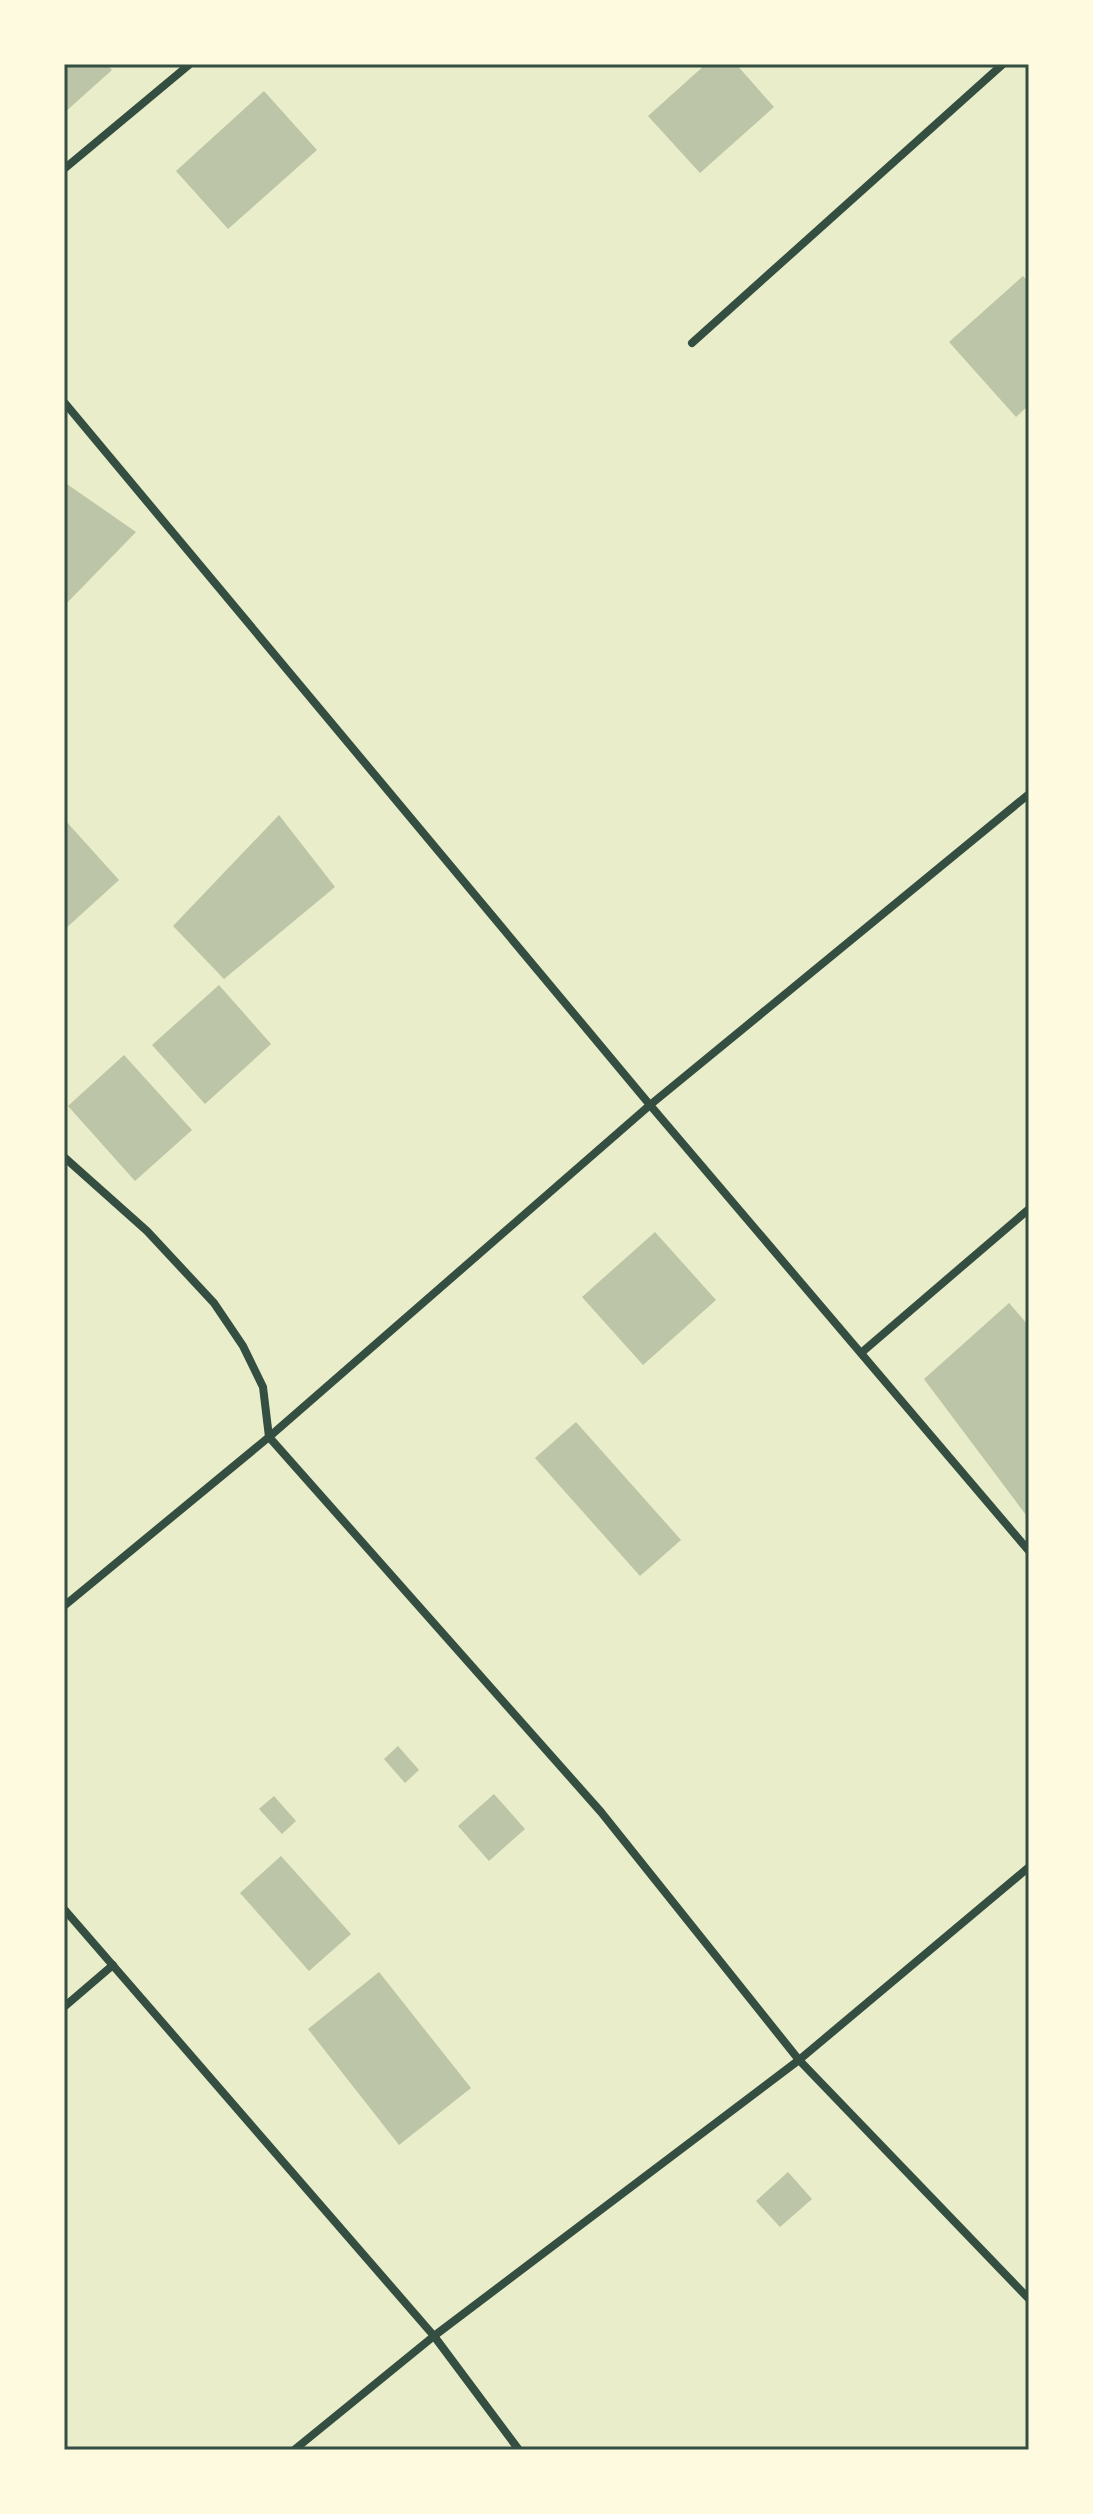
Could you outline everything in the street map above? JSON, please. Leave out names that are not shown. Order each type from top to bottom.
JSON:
[{"type":"street","points":[[64,169],[190,64]]},
{"type":"street","points":[[692,343],[1003,64]]},
{"type":"street","points":[[64,402],[650,1105],[1029,1551]]},
{"type":"street","points":[[64,1606],[269,1437],[650,1105],[1029,794]]},
{"type":"street","points":[[64,1157],[147,1231],[214,1303],[243,1346],[263,1387],[269,1437],[601,1812],[799,2060],[1029,2299]]},
{"type":"street","points":[[861,1353],[1029,1209]]},
{"type":"street","points":[[294,2450],[434,2336],[799,2060],[1029,1867]]},
{"type":"street","points":[[64,1909],[434,2336],[519,2450]]},
{"type":"street","points":[[64,2007],[113,1965]]},
{"type":"building","points":[[64,64],[107,64],[112,70],[64,113]]},
{"type":"building","points":[[706,64],[736,64],[774,107],[700,173],[648,116]]},
{"type":"building","points":[[264,91],[317,150],[228,229],[176,171]]},
{"type":"building","points":[[1023,276],[1029,282],[1029,405],[1016,417],[949,342]]},
{"type":"building","points":[[64,482],[136,532],[64,606]]},
{"type":"building","points":[[279,815],[335,887],[224,979],[173,926]]},
{"type":"building","points":[[64,819],[119,880],[64,930]]},
{"type":"building","points":[[219,985],[271,1044],[205,1104],[152,1045]]},
{"type":"building","points":[[124,1055],[192,1130],[135,1181],[68,1106]]},
{"type":"building","points":[[655,1232],[716,1300],[643,1365],[582,1297]]},
{"type":"building","points":[[1009,1303],[1029,1326],[1029,1519],[924,1379]]},
{"type":"building","points":[[576,1422],[681,1540],[640,1576],[535,1458]]},
{"type":"building","points":[[398,1746],[419,1770],[405,1783],[384,1759]]},
{"type":"building","points":[[494,1794],[525,1829],[489,1861],[458,1826]]},
{"type":"building","points":[[274,1796],[296,1821],[282,1834],[259,1809]]},
{"type":"building","points":[[281,1856],[351,1934],[309,1971],[240,1893]]},
{"type":"building","points":[[379,1972],[471,2088],[399,2145],[308,2029]]},
{"type":"building","points":[[788,2172],[812,2199],[780,2227],[756,2201]]}]
